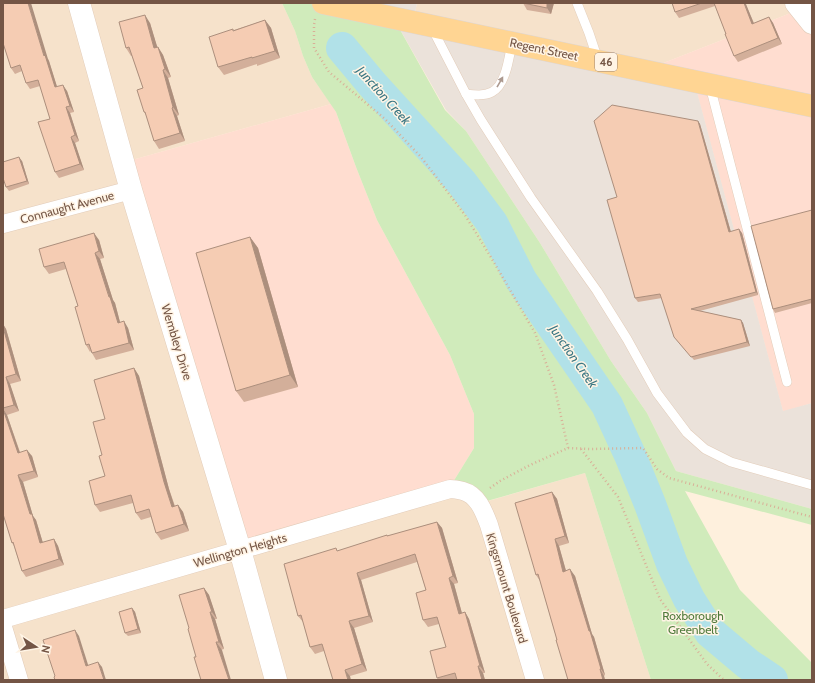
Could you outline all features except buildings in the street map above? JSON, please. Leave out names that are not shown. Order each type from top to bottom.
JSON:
[{"type":"main road","name":"Regent Street","points":[[319,10],[431,25],[812,106]]},
{"type":"street","name":"Wembley Drive","points":[[79,3],[131,190],[240,550],[276,680]]},
{"type":"street","points":[[796,3],[812,23]]},
{"type":"street","name":"Connaught Avenue","points":[[3,224],[131,190]]},
{"type":"street","name":"Wellington Heights","points":[[3,619],[450,488],[464,491],[475,498]]},
{"type":"street","name":"Kingsmount Boulevard","points":[[475,498],[482,507],[489,525],[535,680]]},
{"type":"street","points":[[3,628],[19,680]]},
{"type":"lane","points":[[577,3],[598,60]]},
{"type":"lane","points":[[431,25],[481,120],[529,194],[597,291],[627,339],[657,393],[687,433],[706,449],[731,462],[812,484]]},
{"type":"lane","points":[[466,94],[481,95],[496,89],[501,83],[507,67],[512,42]]},
{"type":"lane","points":[[710,84],[787,382]]},
{"type":"path","points":[[319,10],[314,25],[314,48],[329,72],[385,119],[421,157],[465,215],[535,333],[554,385],[568,448]]},
{"type":"path","points":[[475,498],[500,481],[530,465],[568,448],[643,448],[657,468],[669,478],[812,517]]},
{"type":"path","points":[[580,449],[618,497],[660,599],[707,664],[724,680]]},
{"type":"shaded area","points":[[3,3],[282,3],[295,31],[312,77],[331,104],[125,162],[450,487],[481,503],[585,473],[651,680],[3,680]]},
{"type":"shaded area","points":[[331,3],[417,3],[413,23],[694,81],[783,411],[812,403],[812,509],[676,471],[647,413],[611,361],[540,243],[466,131],[446,110],[394,19]]},
{"type":"shaded area","points":[[417,3],[796,3],[801,9],[643,71],[413,23]]},
{"type":"shaded area","points":[[801,9],[812,23],[812,403],[783,412],[694,82],[643,71]]},
{"type":"shaded area","points":[[331,104],[336,112],[377,220],[450,355],[474,414],[474,448],[450,487],[241,549],[125,162]]},
{"type":"green space","name":"Roxborough Greenbelt","points":[[282,3],[331,3],[394,19],[445,110],[466,131],[540,243],[611,361],[647,413],[676,471],[812,509],[812,525],[685,491],[740,590],[812,663],[812,680],[651,680],[585,473],[480,503],[450,487],[474,448],[474,414],[450,355],[377,220],[336,112],[312,77],[295,31]]},
{"type":"waterway","name":"Junction Creek","points":[[342,48],[372,84],[462,183],[492,223],[521,280],[607,405],[630,455],[672,564],[689,599],[710,632],[748,664],[772,680]]}]
